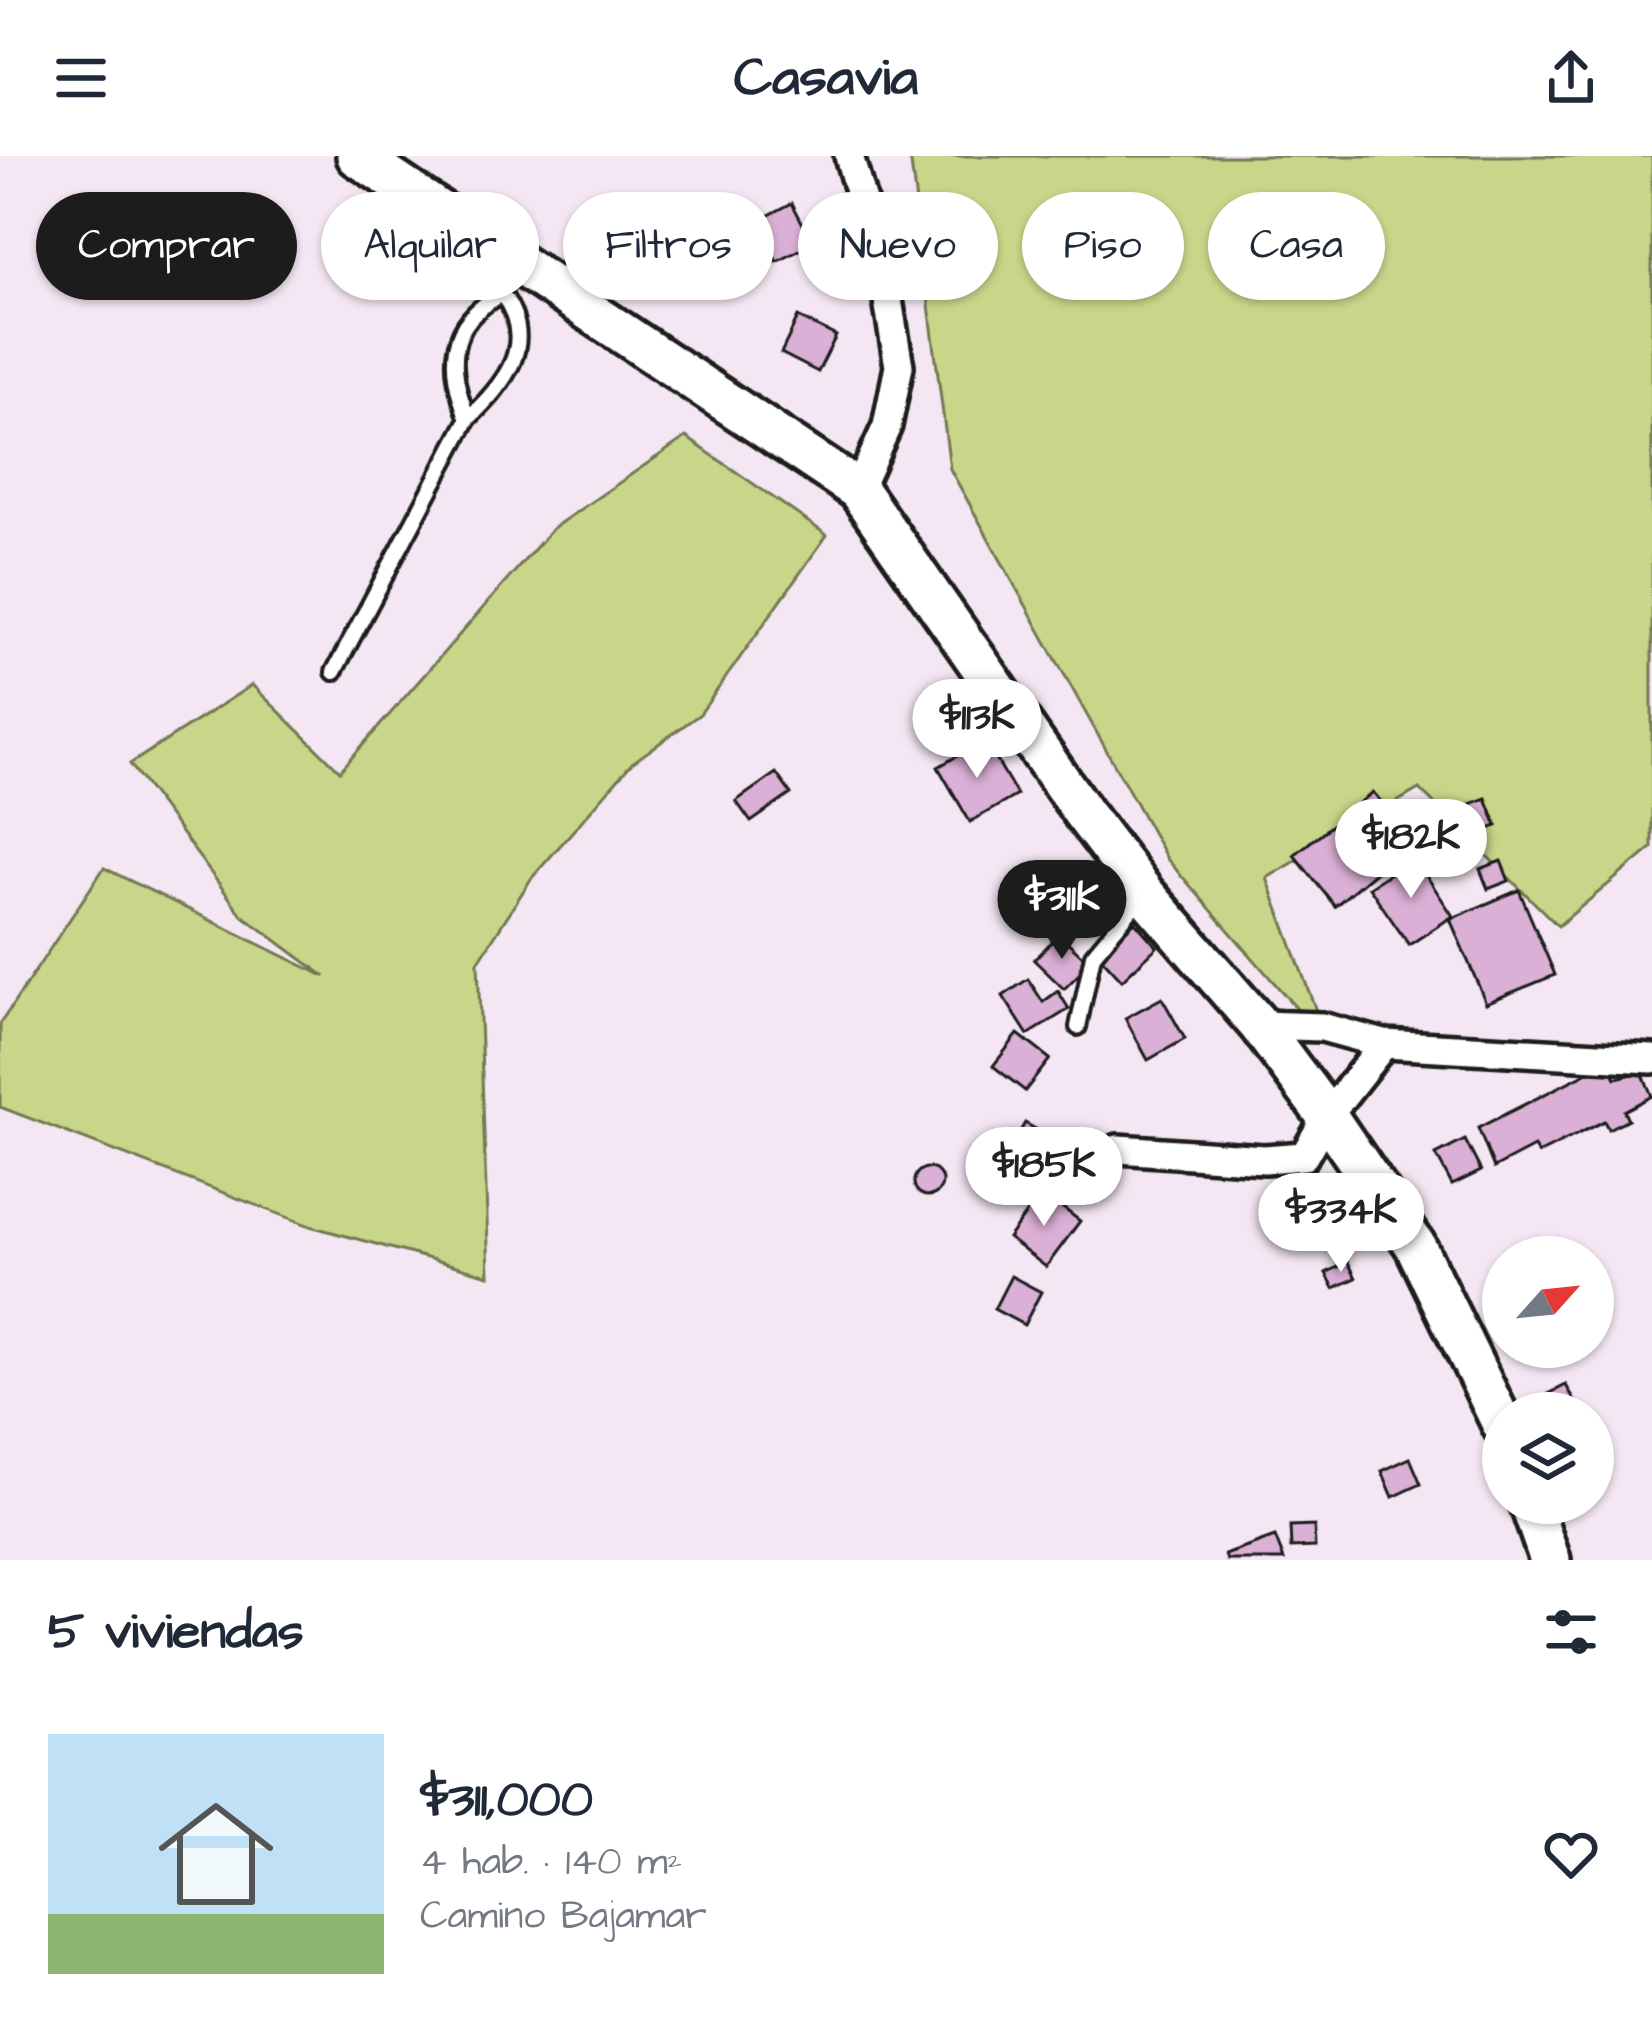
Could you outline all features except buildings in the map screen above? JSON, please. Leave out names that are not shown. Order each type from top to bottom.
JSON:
[{"type":"street","points":[[357,156],[402,192]]},
{"type":"street","points":[[849,156],[885,282],[899,366],[887,426],[858,490]]},
{"type":"street","points":[[539,295],[858,490],[1083,813],[1144,893],[1259,1025],[1327,1116],[1415,1245],[1486,1392]]},
{"type":"street","points":[[1259,1025],[1322,1028],[1384,1044],[1652,1059]]},
{"type":"street","points":[[1118,1149],[1264,1159],[1304,1156],[1327,1116],[1384,1044]]},
{"type":"street","points":[[1537,1524],[1550,1560]]},
{"type":"lane","points":[[468,419],[454,370],[459,334],[487,300]]},
{"type":"lane","points":[[334,672],[468,419],[491,397],[516,360],[512,300]]},
{"type":"lane","points":[[1078,1028],[1093,955],[1144,893]]},
{"type":"green space","points":[[910,156],[1652,156],[1652,848],[1558,926],[1419,789],[1267,878],[1329,1046],[1167,859],[950,469],[928,300],[998,300],[998,192],[915,192]]},
{"type":"green space","points":[[686,437],[827,535],[700,714],[632,763],[531,879],[478,962],[489,1275],[310,1226],[0,1107],[0,1024],[104,868],[326,977],[242,915],[130,764],[252,685],[340,771],[553,528]]}]
